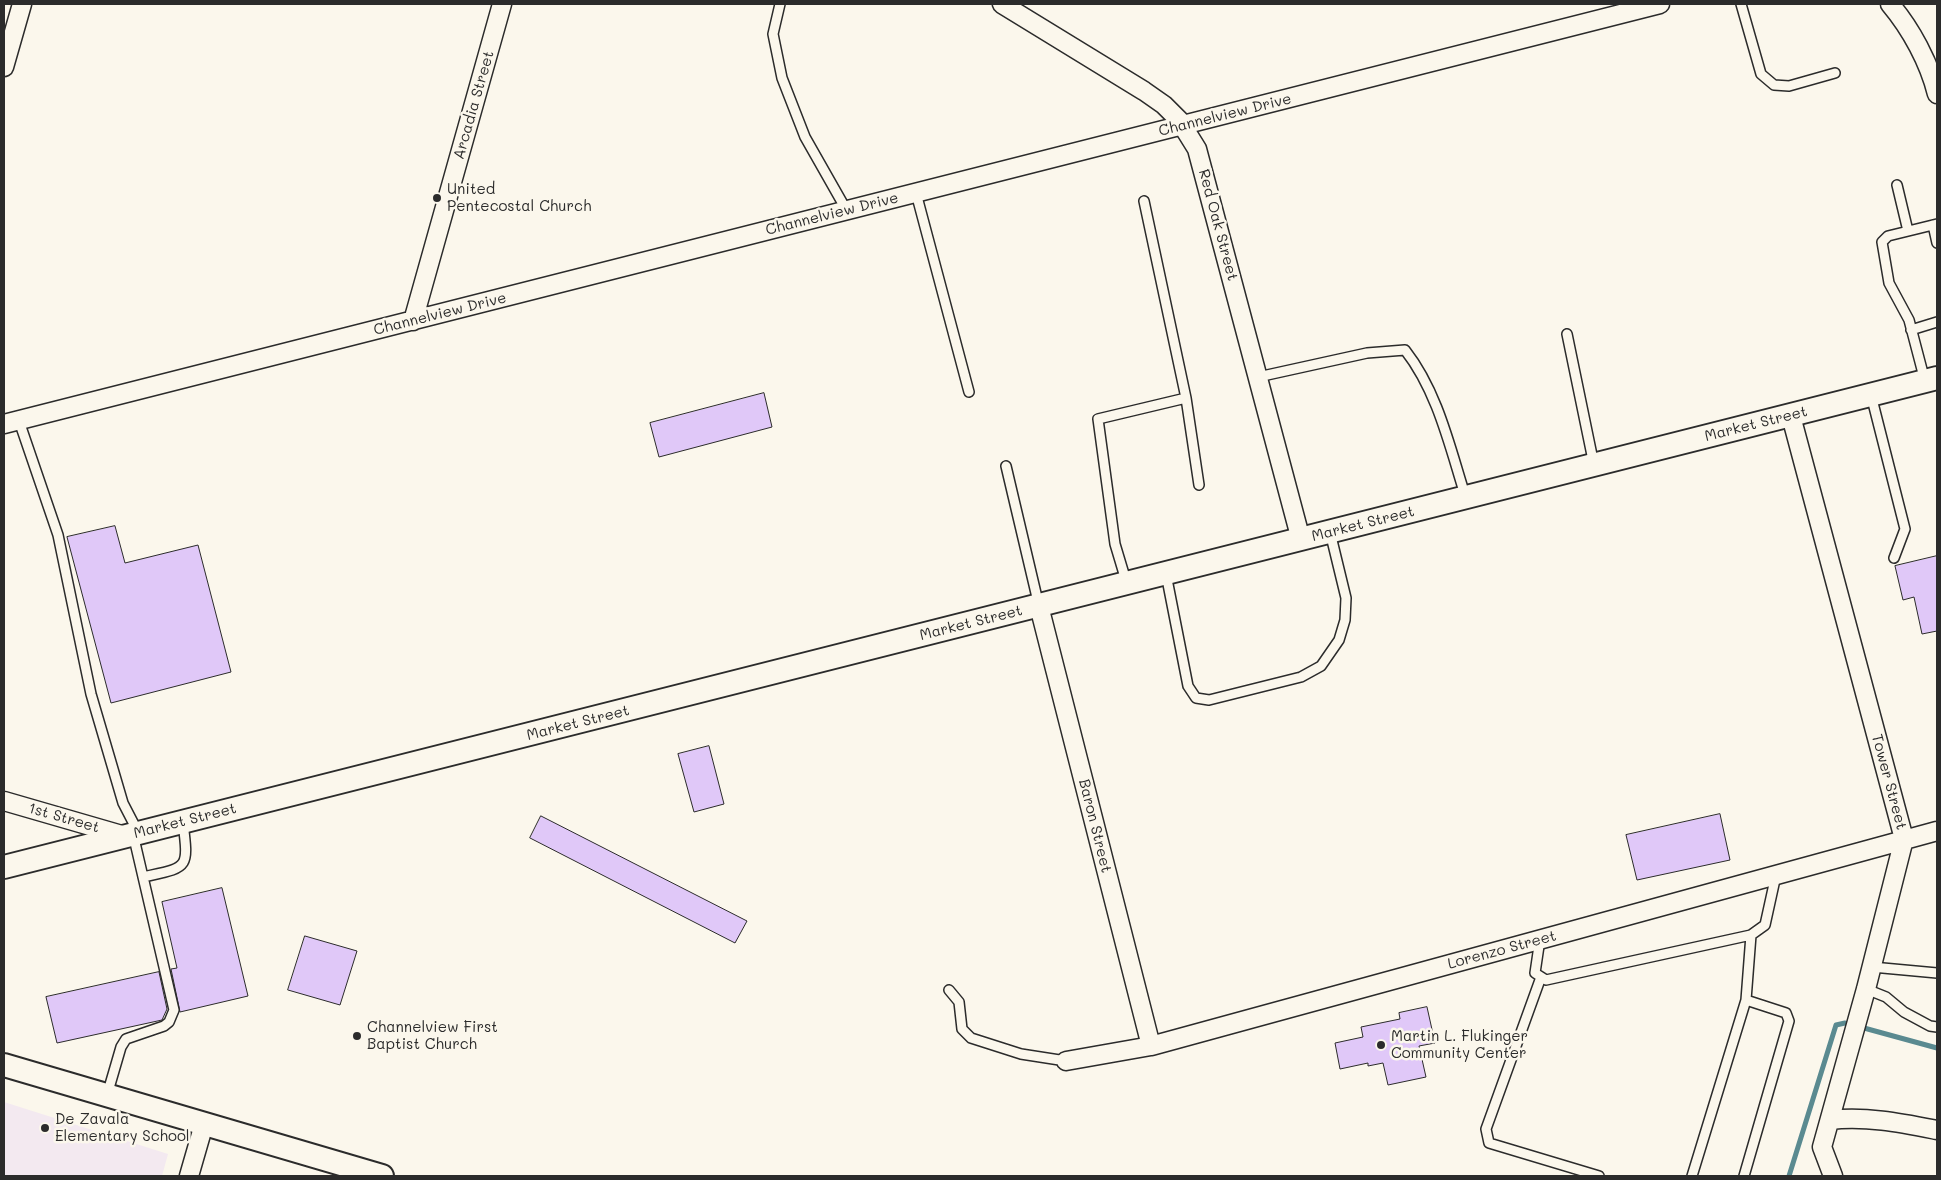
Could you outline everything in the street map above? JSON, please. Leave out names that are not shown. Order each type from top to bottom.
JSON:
[{"type":"street","points":[[4,67],[22,4]]},
{"type":"street","name":"Arcadia Street","points":[[413,321],[502,4]]},
{"type":"street","name":"Red Oak Street","points":[[1002,4],[1144,91],[1164,106],[1184,125],[1197,149],[1203,167],[1301,540]]},
{"type":"street","name":"Channelview Drive","points":[[11,422],[1660,4]]},
{"type":"street","points":[[1890,4],[1928,65],[1937,94]]},
{"type":"street","name":"Market Street","points":[[4,867],[1931,380]]},
{"type":"street","name":"Tower Street","points":[[1791,416],[1904,839],[1872,968],[1822,1147],[1833,1176]]},
{"type":"street","name":"Baron Street","points":[[1039,606],[1151,1046]]},
{"type":"street","name":"1st Street","points":[[4,801],[132,834]]},
{"type":"street","name":"Lorenzo Street","points":[[1066,1061],[1151,1046],[1937,830]]},
{"type":"street","points":[[4,1065],[382,1176]]},
{"type":"street","points":[[1830,1120],[1863,1118],[1937,1130]]},
{"type":"street","points":[[189,1176],[204,1124]]},
{"type":"lane","points":[[780,4],[774,34],[782,78],[805,138],[847,211]]},
{"type":"lane","points":[[1741,4],[1761,74],[1774,85],[1789,86],[1835,73]]},
{"type":"lane","points":[[1897,185],[1908,231]]},
{"type":"lane","points":[[916,193],[969,392]]},
{"type":"lane","points":[[1144,200],[1186,398],[1199,485]]},
{"type":"lane","points":[[1931,380],[1908,320],[1889,283],[1882,242],[1888,236],[1935,224],[1937,243]]},
{"type":"lane","points":[[1911,330],[1937,322]]},
{"type":"lane","points":[[1567,334],[1594,466]]},
{"type":"lane","points":[[1258,377],[1367,353],[1405,350],[1416,364],[1426,382],[1441,419],[1466,498]]},
{"type":"lane","points":[[1871,395],[1905,529],[1894,558]]},
{"type":"lane","points":[[1127,584],[1115,544],[1098,419],[1186,398]]},
{"type":"lane","points":[[11,422],[58,534],[94,703],[132,834],[174,1010],[169,1022],[164,1026],[126,1039],[121,1047],[107,1096]]},
{"type":"lane","points":[[1006,466],[1039,606]]},
{"type":"lane","points":[[1166,574],[1188,686],[1196,698],[1209,700],[1301,678],[1321,666],[1339,640],[1345,620],[1346,598],[1330,532]]},
{"type":"lane","points":[[143,877],[177,870],[185,860],[187,854],[183,821]]},
{"type":"lane","points":[[1540,940],[1536,973],[1546,980],[1751,934],[1765,925],[1776,874]]},
{"type":"lane","points":[[1692,1176],[1746,1000],[1751,934]]},
{"type":"lane","points":[[1872,968],[1937,972]]},
{"type":"lane","points":[[1541,977],[1486,1129],[1489,1143],[1599,1176]]},
{"type":"lane","points":[[1866,989],[1886,998],[1904,1012],[1937,1028]]},
{"type":"lane","points":[[949,990],[959,1002],[962,1029],[971,1038],[1021,1054],[1066,1061]]},
{"type":"lane","points":[[1744,1176],[1789,1021],[1786,1013],[1746,1000]]},
{"type":"shaded area","name":"De Zavala Elementary School","points":[[4,1102],[168,1154],[162,1176],[4,1176]]},
{"type":"building","points":[[764,393],[772,427],[659,457],[650,423]]},
{"type":"building","points":[[115,526],[125,563],[198,545],[231,672],[111,703],[67,537]]},
{"type":"building","points":[[1937,556],[1937,631],[1922,634],[1914,597],[1903,600],[1895,566]]},
{"type":"building","points":[[709,746],[724,804],[694,812],[678,754]]},
{"type":"building","points":[[1720,814],[1730,860],[1637,880],[1626,835]]},
{"type":"building","points":[[541,816],[747,921],[735,943],[530,838]]},
{"type":"building","points":[[222,888],[248,996],[180,1012],[171,969],[177,968],[162,902]]},
{"type":"building","points":[[305,936],[357,951],[340,1005],[288,990]]},
{"type":"building","points":[[159,972],[167,1009],[162,1020],[57,1043],[46,997]]},
{"type":"building","name":"Martin L. Flukinger Community Center","points":[[1427,1007],[1435,1043],[1419,1046],[1426,1077],[1388,1085],[1383,1063],[1368,1066],[1368,1063],[1340,1069],[1335,1043],[1363,1037],[1361,1027],[1400,1019],[1399,1013]]},
{"type":"waterway","points":[[1789,1176],[1836,1025],[1845,1023]]},
{"type":"waterway","points":[[1864,1028],[1937,1048]]},
{"type":"place","name":"United Pentecostal Church","points":[[437,198]]},
{"type":"place","name":"Channelview First Baptist Church","points":[[357,1036]]},
{"type":"place","name":"Martin L. Flukinger Community Center","points":[[1381,1045]]},
{"type":"place","name":"De Zavala Elementary School","points":[[45,1128]]}]
